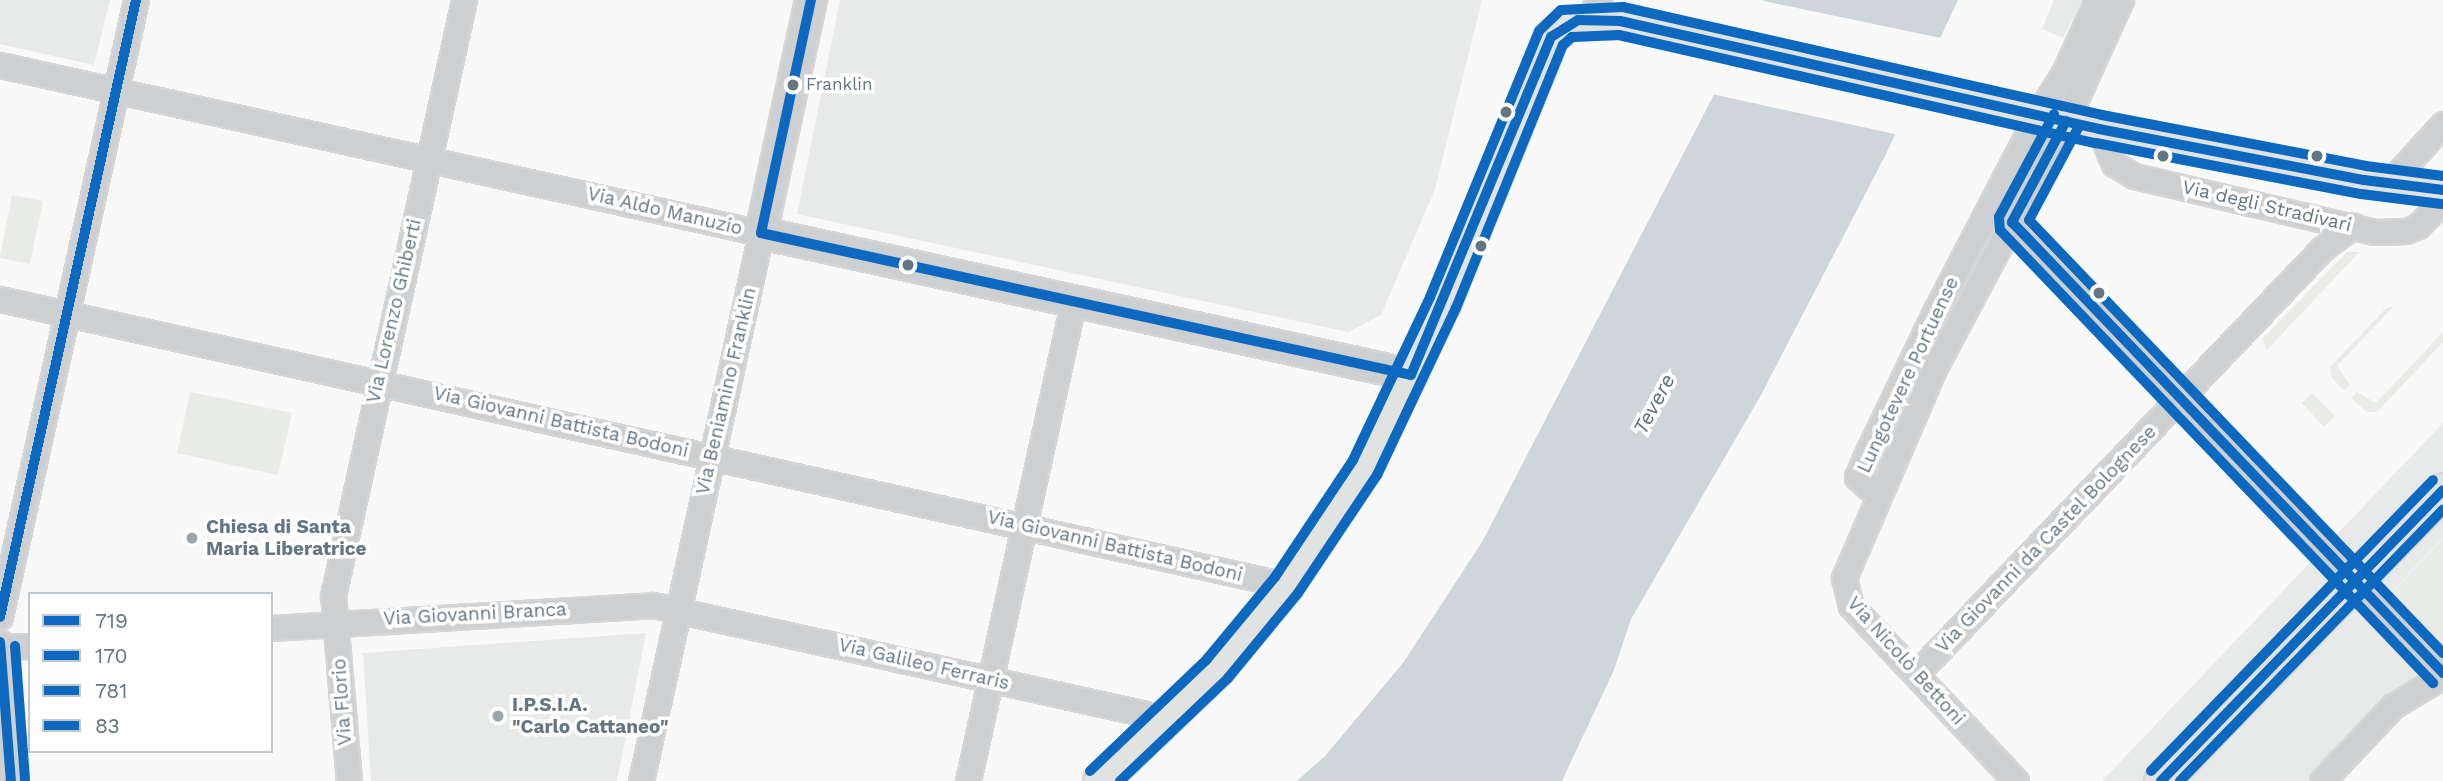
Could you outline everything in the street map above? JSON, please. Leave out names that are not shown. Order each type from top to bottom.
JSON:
[{"type":"main road","name":"Via degli Stradivari","points":[[1593,10],[1658,29],[2099,129],[2389,183],[2440,189]]},
{"type":"main road","points":[[1100,781],[1169,719],[1286,585],[1365,467],[1411,375],[1551,37],[1567,23],[1593,10]]},
{"type":"main road","points":[[2161,781],[2443,490]]},
{"type":"street","points":[[0,617],[7,540],[67,314],[136,0]]},
{"type":"street","name":"Via Lorenzo Ghiberti","points":[[335,622],[333,596],[378,380],[464,0]]},
{"type":"street","name":"Via Beniamino Franklin","points":[[641,781],[811,0]]},
{"type":"street","points":[[2052,117],[2064,74],[2098,0]]},
{"type":"street","points":[[2052,117],[2121,0]]},
{"type":"street","name":"Via Aldo Manuzio","points":[[0,65],[761,233],[1074,298],[1411,375]]},
{"type":"street","name":"Lungotevere Portuense","points":[[2052,117],[2012,222],[1972,291],[1881,488],[1868,487],[1857,477],[1989,208],[2052,117]]},
{"type":"street","points":[[2389,183],[2443,124]]},
{"type":"street","name":"Via degli Stradivari","points":[[2099,129],[2114,164],[2134,176],[2392,233],[2413,229],[2430,214],[2440,189]]},
{"type":"street","points":[[1989,208],[2012,222],[2443,674],[2393,706],[2322,781]]},
{"type":"street","name":"Via Giovanni da Castel Bolognese","points":[[1916,674],[2332,239],[2353,226]]},
{"type":"street","points":[[968,781],[1074,298]]},
{"type":"street","name":"Via Giovanni Battista Bodoni","points":[[0,299],[378,380],[1286,585]]},
{"type":"street","name":"Via Nicolò Bettoni","points":[[1881,488],[1844,578],[1845,595],[2016,781]]},
{"type":"street","name":"Via Giovanni Branca","points":[[273,628],[653,605],[678,609]]},
{"type":"street","name":"Via Galileo Ferraris","points":[[678,609],[1169,719]]},
{"type":"street","name":"Via Florio","points":[[335,622],[349,781]]},
{"type":"street","points":[[0,642],[10,781]]},
{"type":"street","points":[[0,647],[28,646]]},
{"type":"shaded area","points":[[0,0],[110,0],[94,65],[0,44]]},
{"type":"shaded area","points":[[840,0],[1482,0],[1435,189],[1381,315],[1348,332],[797,214]]},
{"type":"shaded area","points":[[2054,0],[2082,0],[2063,38],[2042,29]]},
{"type":"shaded area","points":[[12,195],[43,201],[30,264],[0,258]]},
{"type":"shaded area","points":[[2347,252],[2359,252],[2267,350],[2262,339]]},
{"type":"shaded area","points":[[2394,306],[2337,366],[2350,385],[2344,390],[2332,378],[2330,367],[2385,309]]},
{"type":"shaded area","points":[[2443,332],[2443,342],[2377,412],[2367,412],[2351,398],[2357,392],[2376,403]]},
{"type":"shaded area","points":[[190,392],[292,413],[278,475],[177,453]]},
{"type":"shaded area","points":[[2312,393],[2335,416],[2324,427],[2302,403]]},
{"type":"shaded area","points":[[2443,423],[2443,538],[2387,596],[2441,652],[2315,781],[2102,781]]},
{"type":"shaded area","points":[[2443,539],[2443,650],[2440,651],[2388,596]]},
{"type":"shaded area","name":"I.P.S.I.A. \"Carlo Cattaneo\"","points":[[646,633],[617,781],[371,781],[363,653]]},
{"type":"water","name":"Tevere","points":[[1763,0],[1958,0],[1886,154],[1761,395],[1631,619],[1614,670],[1562,781],[1297,781],[1325,756],[1403,663],[1482,542]]},
{"type":"pier","points":[[1759,0],[1941,38],[1899,135],[1712,94]]},
{"type":"transit line","name":"83","points":[[0,617],[136,0]]},
{"type":"transit line","name":"719","points":[[761,233],[811,0]]},
{"type":"transit line","name":"781","points":[[1090,771],[1207,659],[1275,577],[1353,460],[1430,297],[1539,31],[1561,10],[1623,7],[2102,115],[2366,166],[2443,176]]},
{"type":"transit line","name":"719","points":[[1411,375],[1551,37],[1578,20],[1620,21],[2099,129],[2364,180],[2443,190]]},
{"type":"transit line","name":"170","points":[[1120,781],[1228,678],[1298,593],[1377,475],[1456,308],[1563,45],[1572,37],[1619,35],[2096,143],[2361,194],[2441,204]]},
{"type":"transit line","name":"170","points":[[2054,114],[1999,217],[2000,230],[2433,683]]},
{"type":"transit line","name":"719","points":[[2066,121],[2012,222],[2443,673]]},
{"type":"transit line","name":"781","points":[[2078,128],[2029,220],[2443,653]]},
{"type":"transit line","name":"719","points":[[761,233],[1411,375]]},
{"type":"transit line","name":"781","points":[[2151,771],[2433,480]]},
{"type":"transit line","name":"719","points":[[2161,781],[2443,490]]},
{"type":"transit line","name":"170","points":[[2180,781],[2443,510]]},
{"type":"transit line","name":"83","points":[[0,642],[11,781]]},
{"type":"transit line","name":"781","points":[[15,646],[25,780]]},
{"type":"place","name":"Franklin","points":[[793,85]]},
{"type":"place","name":"Chiesa di Santa Maria Liberatrice","points":[[192,538]]},
{"type":"place","name":"I.P.S.I.A. \"Carlo Cattaneo\"","points":[[498,716]]}]
